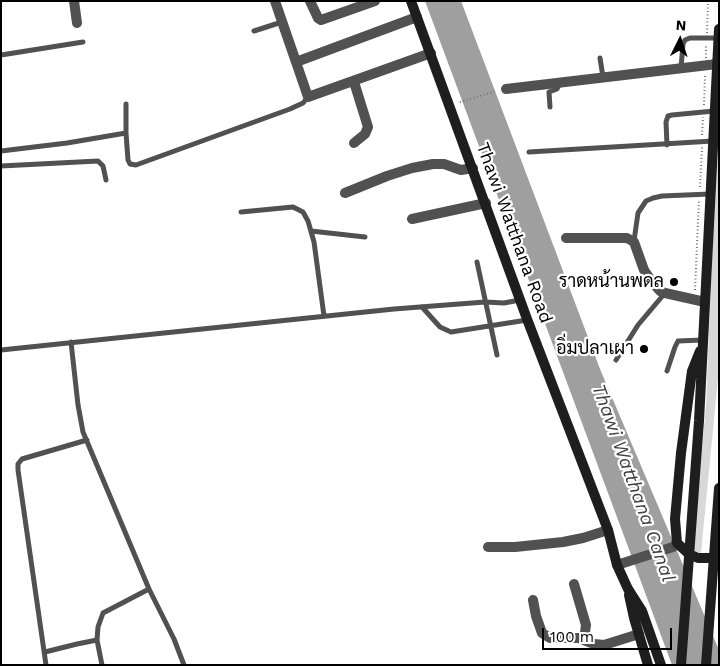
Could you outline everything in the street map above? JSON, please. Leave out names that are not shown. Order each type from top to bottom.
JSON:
[{"type":"main road","name":"Thawi Watthana Road","points":[[411,1],[521,299],[527,320],[608,530],[618,565],[628,589],[648,665]]},
{"type":"main road","points":[[681,665],[699,421],[703,343],[700,301],[710,194],[719,29]]},
{"type":"main road","points":[[703,343],[692,370],[681,454],[675,545],[698,558],[719,558]]},
{"type":"main road","points":[[706,665],[719,488]]},
{"type":"main road","name":"Thawi Watthana Road","points":[[628,589],[642,611],[660,665]]},
{"type":"street","points":[[74,1],[77,23]]},
{"type":"street","points":[[275,1],[308,97],[431,53]]},
{"type":"street","points":[[310,1],[318,18],[321,20],[375,1]]},
{"type":"street","points":[[296,62],[417,17]]},
{"type":"street","points":[[503,89],[717,64]]},
{"type":"street","points":[[354,82],[368,127],[365,134],[354,143]]},
{"type":"street","points":[[345,194],[364,184],[412,168],[433,164],[444,164],[461,170],[473,168]]},
{"type":"street","points":[[412,219],[486,203]]},
{"type":"street","points":[[566,238],[628,238],[634,242],[644,270],[652,282],[665,293],[700,301]]},
{"type":"street","points":[[488,547],[515,547],[563,542],[608,530]]},
{"type":"street","points":[[618,565],[675,545]]},
{"type":"street","points":[[574,584],[586,625],[584,640]]},
{"type":"street","points":[[533,600],[542,633],[550,638],[572,637],[604,645],[639,634]]},
{"type":"lane","points":[[254,31],[282,22]]},
{"type":"lane","points":[[681,68],[683,44],[686,40],[690,38],[718,38]]},
{"type":"lane","points":[[1,55],[83,42]]},
{"type":"lane","points":[[600,58],[603,77]]},
{"type":"lane","points":[[550,107],[549,92],[557,89],[560,82]]},
{"type":"lane","points":[[126,104],[128,160],[130,164],[136,165],[290,109],[303,103],[308,97]]},
{"type":"lane","points":[[668,145],[666,122],[668,116],[714,111]]},
{"type":"lane","points":[[1,151],[126,133]]},
{"type":"lane","points":[[529,152],[713,142]]},
{"type":"lane","points":[[1,166],[98,161],[103,166],[106,180]]},
{"type":"lane","points":[[634,242],[638,213],[646,201],[662,196],[710,194]]},
{"type":"lane","points":[[241,212],[293,207],[303,212],[314,242],[324,316]]},
{"type":"lane","points":[[311,230],[364,237]]},
{"type":"lane","points":[[477,262],[497,355]]},
{"type":"lane","points":[[616,360],[638,325],[665,293]]},
{"type":"lane","points":[[1,350],[324,316],[485,302],[504,303],[521,299]]},
{"type":"lane","points":[[422,307],[440,327],[452,332],[527,320]]},
{"type":"lane","points":[[667,371],[678,341],[703,343]]},
{"type":"lane","points":[[71,342],[80,418],[87,440],[149,589],[174,639],[184,665]]},
{"type":"lane","points":[[46,665],[18,464],[22,459],[87,440]]},
{"type":"lane","points":[[102,665],[97,640],[98,627],[103,613],[149,589]]},
{"type":"lane","points":[[45,652],[97,640]]},
{"type":"path","points":[[700,301],[699,194],[708,1]]},
{"type":"path","points":[[460,102],[503,89]]},
{"type":"shaded area","points":[[719,136],[719,368],[701,553],[693,551],[706,405]]},
{"type":"water","name":"Thawi Watthana Canal","points":[[425,1],[461,1],[600,369],[719,650],[719,665],[672,665]]},
{"type":"place","name":"ราดหน้านพดล","points":[[674,282]]},
{"type":"place","name":"อิ่มปลาเผา","points":[[644,349]]}]
